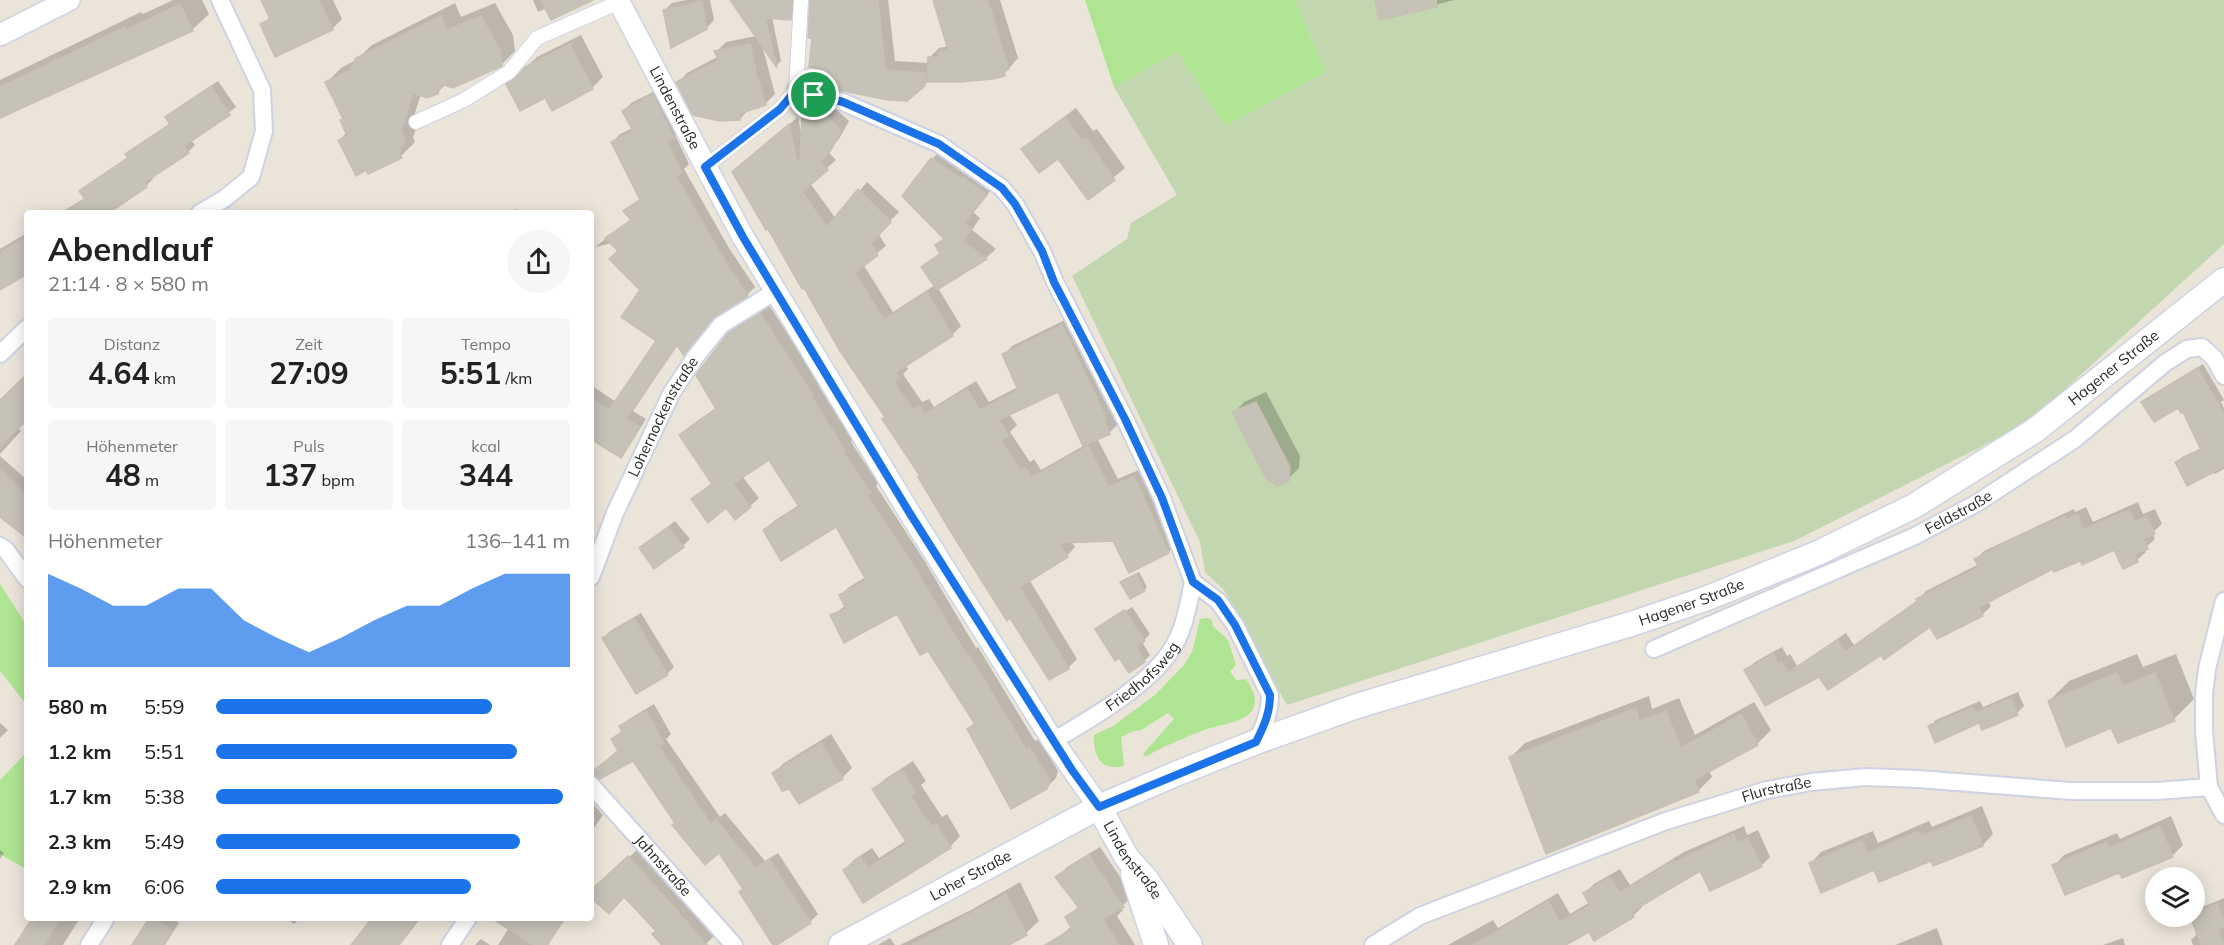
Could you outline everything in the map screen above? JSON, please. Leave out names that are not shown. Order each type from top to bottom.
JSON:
[{"type":"main road","name":"Hagener Straße","points":[[1099,807],[1256,742],[1357,706],[1631,624],[1705,599],[1818,553],[1914,506],[2034,431],[2224,280]]},
{"type":"main road","name":"Lindenstraße","points":[[1099,807],[1127,858],[1146,879],[1190,945]]},
{"type":"main road","name":"Loher Straße","points":[[841,945],[1099,807]]},
{"type":"main road","points":[[1127,858],[1156,945]]},
{"type":"street","points":[[0,35],[69,0]]},
{"type":"street","points":[[205,210],[224,199],[251,177],[264,131],[262,90],[220,0]]},
{"type":"street","points":[[705,167],[780,109],[796,90],[801,0]]},
{"type":"street","points":[[416,122],[464,100],[509,72],[537,38],[619,1]]},
{"type":"street","name":"Lindenstraße","points":[[619,1],[743,237],[909,512],[1053,741],[1099,807]]},
{"type":"street","points":[[796,90],[843,102],[939,144],[1002,188],[1015,204],[1042,251],[1054,282],[1125,419],[1162,498],[1193,582],[1218,600],[1235,625],[1270,695],[1270,707],[1265,724],[1256,742]]},
{"type":"street","name":"Lohernockenstraße","points":[[594,568],[615,513],[671,394],[696,356],[721,325],[776,291]]},
{"type":"street","points":[[0,354],[24,331]]},
{"type":"street","name":"Feldstraße","points":[[1654,648],[1915,536],[1977,503],[2074,439],[2164,363],[2187,349],[2202,347],[2214,358],[2224,376]]},
{"type":"street","points":[[0,546],[6,550],[24,575]]},
{"type":"street","name":"Friedhofsweg","points":[[1053,741],[1096,716],[1149,675],[1170,651],[1185,620],[1193,582]]},
{"type":"street","points":[[2224,601],[2207,669],[2204,694],[2204,731],[2209,787],[2224,815]]},
{"type":"street","name":"Flurstraße","points":[[1373,945],[1420,916],[1666,820],[1767,790],[1811,782],[1865,777],[2071,791],[2157,791],[2209,787]]},
{"type":"street","name":"Jahnstraße","points":[[594,788],[734,945]]},
{"type":"street","points":[[89,945],[104,921]]},
{"type":"street","points":[[450,945],[466,921]]},
{"type":"green space","points":[[1085,0],[1295,0],[1326,72],[1225,127],[1178,52],[1114,87]]},
{"type":"green space","points":[[1295,0],[2224,0],[2224,244],[2028,423],[1794,541],[1287,705],[1224,590],[1205,572],[1200,542],[1072,276],[1127,239],[1131,223],[1177,195],[1114,87],[1178,52],[1225,126],[1326,72]]},
{"type":"green space","points":[[0,584],[24,621],[24,701],[0,671]]},
{"type":"green space","points":[[1200,619],[1212,620],[1213,626],[1228,640],[1236,665],[1230,671],[1236,680],[1246,679],[1253,691],[1254,708],[1242,719],[1204,730],[1145,757],[1143,754],[1174,719],[1168,713],[1141,730],[1121,737],[1124,766],[1104,764],[1097,755],[1094,735],[1113,726],[1155,695],[1184,665],[1192,652]]},
{"type":"green space","points":[[24,755],[24,868],[0,854],[0,780]]},
{"type":"building","points":[[261,0],[319,0],[333,30],[275,57],[260,24],[270,19]]},
{"type":"building","points":[[541,0],[593,0],[551,20]]},
{"type":"building","points":[[730,0],[792,0],[791,20],[765,18],[777,68]]},
{"type":"building","points":[[810,0],[878,0],[885,70],[925,73],[925,86],[907,101],[888,100],[829,88],[834,83],[824,86],[813,84],[815,68],[809,67],[812,38],[808,38]]},
{"type":"building","points":[[933,0],[988,0],[1009,69],[1004,71],[1005,76],[959,82],[927,82],[928,57],[939,57],[939,52],[948,50]]},
{"type":"building","points":[[1375,0],[1436,0],[1437,7],[1379,20]]},
{"type":"building","points":[[702,1],[707,29],[671,48],[663,10]]},
{"type":"building","points":[[180,4],[193,31],[0,118],[0,87],[125,27],[126,30]]},
{"type":"building","points":[[441,16],[447,30],[481,16],[500,50],[502,66],[453,88],[441,84],[438,94],[427,98],[413,93],[401,131],[405,139],[399,152],[402,158],[368,174],[366,170],[356,176],[338,140],[347,136],[340,120],[343,119],[325,82],[350,70],[356,58]]},
{"type":"building","points":[[570,44],[593,89],[552,111],[545,98],[520,111],[506,84],[516,78],[525,67]]},
{"type":"building","points":[[750,44],[766,105],[739,114],[740,120],[720,121],[693,115],[676,82],[719,60],[714,51]]},
{"type":"building","points":[[211,86],[230,115],[184,146],[189,153],[144,183],[147,187],[113,210],[68,210],[85,199],[79,191],[128,158],[125,154],[170,124],[165,117]]},
{"type":"building","points":[[653,94],[674,138],[667,141],[682,173],[676,176],[748,296],[713,318],[684,356],[677,345],[626,419],[640,427],[621,458],[594,441],[594,400],[609,410],[656,341],[621,317],[640,290],[609,259],[618,251],[605,238],[631,220],[623,211],[640,200],[611,142],[633,131],[622,111]]},
{"type":"building","points":[[813,105],[817,106],[841,131],[831,150],[820,162],[828,170],[802,192],[827,227],[858,189],[891,222],[871,243],[878,255],[855,273],[884,320],[927,292],[953,336],[896,372],[900,379],[894,382],[913,410],[920,406],[925,414],[967,389],[980,410],[1018,390],[1002,354],[1062,325],[1106,417],[1104,419],[1110,434],[1083,446],[1058,392],[999,420],[1009,435],[1001,441],[1021,470],[1025,467],[1032,477],[1088,446],[1109,487],[1134,476],[1169,553],[1129,573],[1113,541],[1059,543],[1068,557],[1020,587],[1069,669],[1049,680],[1010,618],[1007,621],[949,529],[918,477],[920,476],[882,419],[885,417],[840,351],[732,172],[789,124],[797,160],[800,160],[802,114]]},
{"type":"building","points":[[1065,118],[1082,140],[1086,138],[1115,180],[1088,200],[1058,159],[1039,173],[1021,149]]},
{"type":"building","points":[[931,158],[987,195],[964,223],[972,229],[963,241],[987,259],[937,290],[921,267],[940,254],[935,245],[944,239],[902,196]]},
{"type":"building","points":[[24,238],[24,276],[0,290],[0,252]]},
{"type":"building","points":[[760,313],[813,395],[811,396],[845,450],[843,451],[871,493],[867,495],[915,568],[1026,749],[1029,747],[1050,780],[1047,789],[1011,809],[967,729],[975,724],[928,651],[920,655],[897,614],[844,643],[830,615],[846,609],[839,595],[866,580],[836,527],[781,561],[763,530],[799,507],[769,460],[733,484],[751,507],[735,520],[726,508],[708,523],[691,499],[712,484],[679,435],[716,409],[696,375],[728,333]]},
{"type":"building","points":[[2197,368],[2224,413],[2224,467],[2187,486],[2175,462],[2201,450],[2183,412],[2181,413],[2178,408],[2154,422],[2141,402]]},
{"type":"building","points":[[24,377],[24,423],[0,446],[0,400]]},
{"type":"building","points":[[1256,402],[1290,467],[1289,481],[1277,486],[1266,478],[1232,412]]},
{"type":"building","points":[[0,470],[24,492],[24,536],[0,517]]},
{"type":"building","points":[[2129,510],[2135,522],[2147,516],[2155,534],[2143,539],[2148,549],[2135,554],[2138,562],[2123,569],[2114,550],[2082,565],[2080,561],[2054,572],[2053,569],[1979,607],[1983,616],[1937,639],[1930,627],[1884,660],[1881,655],[1828,690],[1819,677],[1765,706],[1744,670],[1773,654],[1778,663],[1782,662],[1788,673],[1837,640],[1845,652],[1917,602],[1916,599],[1979,567],[1974,559],[2012,539],[2065,516],[2067,519],[2078,514],[2084,529]]},
{"type":"building","points":[[668,527],[684,547],[654,569],[639,548]]},
{"type":"building","points":[[1136,574],[1145,591],[1130,599],[1120,582]]},
{"type":"building","points":[[1124,610],[1145,641],[1136,647],[1145,662],[1129,673],[1119,658],[1115,661],[1095,629]]},
{"type":"building","points":[[634,618],[668,675],[636,694],[602,638]]},
{"type":"building","points":[[2117,673],[2123,686],[2155,673],[2175,721],[2118,743],[2111,728],[2066,747],[2048,701]]},
{"type":"building","points":[[2011,698],[2018,715],[1982,730],[1979,723],[1935,743],[1928,726],[1973,707],[1976,713]]},
{"type":"building","points":[[1636,708],[1639,721],[1666,711],[1681,748],[1741,714],[1758,745],[1694,780],[1699,792],[1546,854],[1509,757]]},
{"type":"building","points":[[646,711],[664,743],[659,746],[711,824],[716,820],[756,868],[769,859],[811,923],[777,945],[773,945],[739,892],[743,889],[719,853],[705,865],[672,825],[675,823],[633,761],[600,779],[594,776],[594,771],[618,751],[611,739],[622,732],[619,726]]},
{"type":"building","points":[[821,743],[843,779],[799,804],[789,789],[782,791],[772,773]]},
{"type":"building","points":[[902,770],[916,793],[911,796],[931,826],[936,824],[951,848],[863,903],[843,870],[861,857],[868,868],[907,843],[872,789]]},
{"type":"building","points":[[1971,816],[1983,846],[1933,866],[1931,861],[1879,882],[1874,870],[1821,893],[1809,863],[1862,840],[1867,853],[1919,831],[1921,836]]},
{"type":"building","points":[[2160,826],[2173,857],[2122,878],[2119,873],[2065,895],[2052,865],[2107,842],[2109,848]]},
{"type":"building","points":[[1734,834],[1738,843],[1748,838],[1762,867],[1710,891],[1700,871],[1631,912],[1634,917],[1594,941],[1589,932],[1566,945],[1473,945],[1548,901],[1560,922],[1590,905],[1583,893],[1610,877],[1620,893],[1674,860],[1675,862]]},
{"type":"building","points":[[1089,855],[1124,907],[1103,919],[1119,945],[1045,945],[1072,929],[1065,917],[1079,908],[1055,877]]},
{"type":"building","points":[[628,856],[707,945],[662,945],[652,934],[656,931],[624,897],[609,914],[594,901],[594,887]]},
{"type":"building","points":[[1006,894],[1027,935],[1009,945],[911,945]]},
{"type":"building","points":[[2217,904],[2224,921],[2224,926],[2218,929],[2224,945],[2201,945],[2194,927],[2205,927],[2205,909]]},
{"type":"building","points":[[30,921],[59,921],[44,945],[15,945]]},
{"type":"building","points":[[147,921],[159,921],[173,930],[164,945],[132,945]]},
{"type":"building","points":[[370,921],[418,921],[399,945],[351,945]]},
{"type":"building","points":[[496,921],[563,921],[547,945],[533,945]]},
{"type":"route","points":[[796,90],[814,95],[843,102],[872,113],[939,144],[1002,188],[1015,204],[1042,251],[1054,282],[1125,419],[1162,498],[1193,582],[1218,600],[1235,625],[1270,695],[1270,707],[1265,724],[1256,742],[1099,807],[1072,770],[909,512],[797,328],[705,167],[780,109],[796,90]]}]
